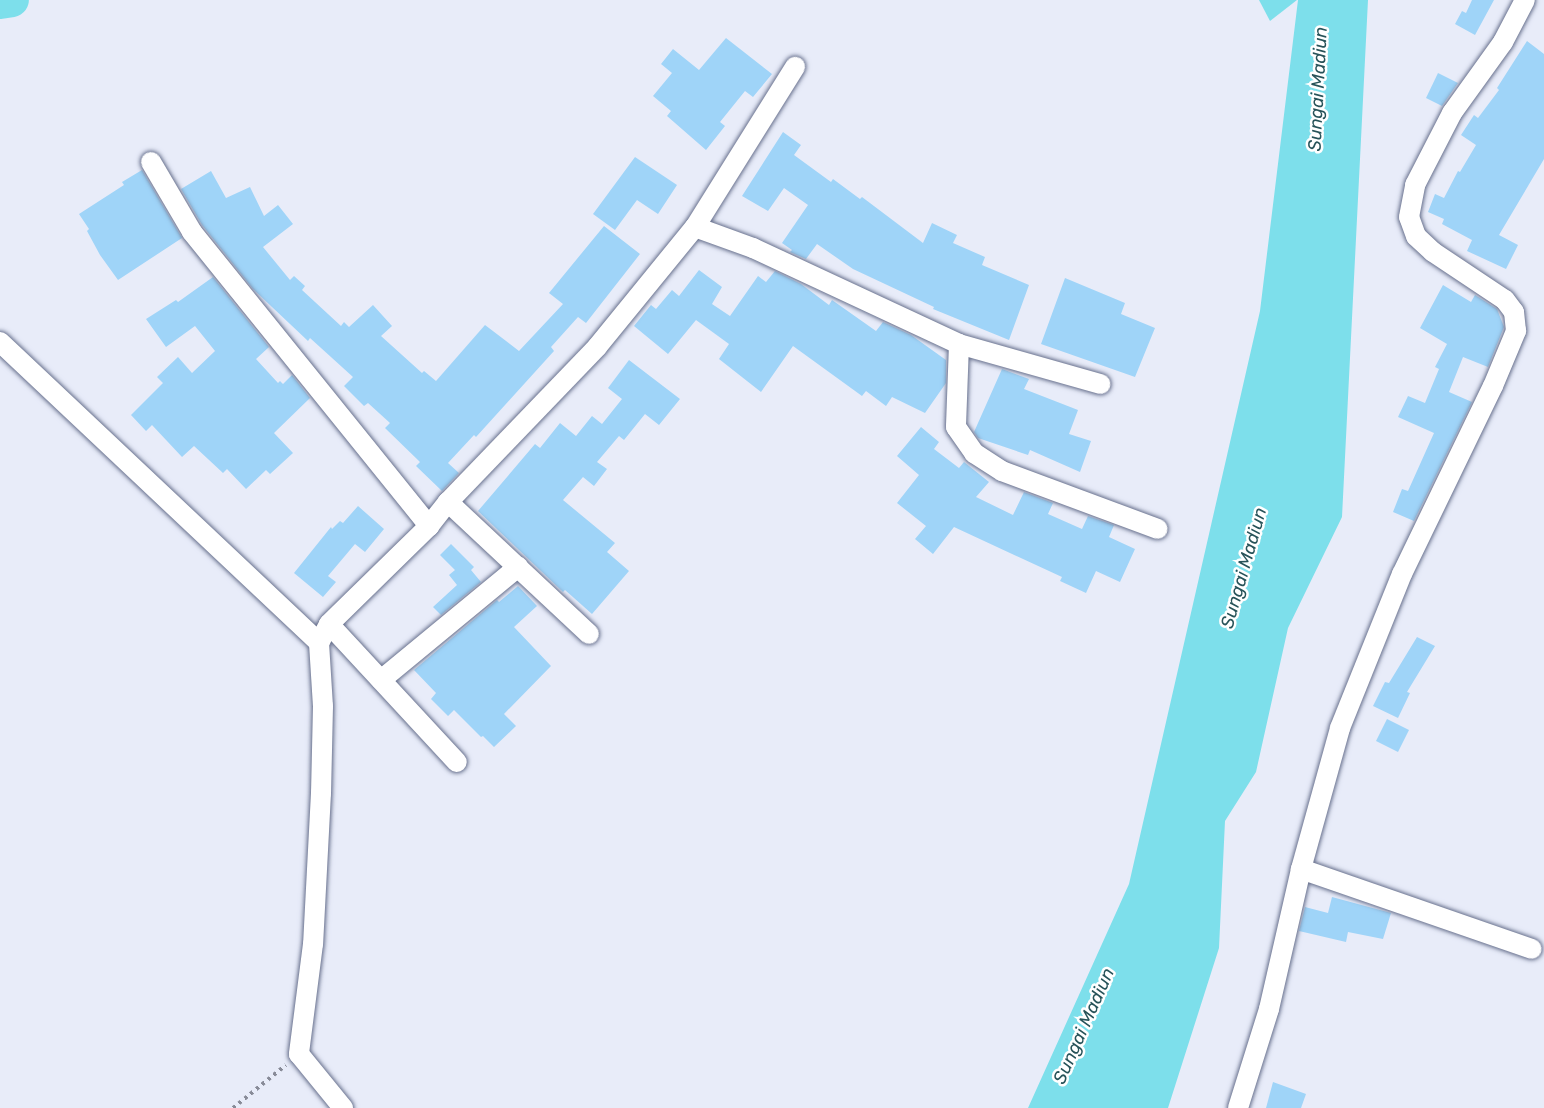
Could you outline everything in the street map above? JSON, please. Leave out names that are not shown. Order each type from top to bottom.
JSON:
[{"type":"street","points":[[1238,1108],[1269,1009],[1301,869],[1340,728],[1402,574],[1493,386],[1516,331],[1514,312],[1505,300],[1433,252],[1416,236],[1409,217],[1415,185],[1452,113],[1503,42],[1525,0]]},
{"type":"street","points":[[343,1108],[299,1054],[313,944],[319,828],[323,706],[319,643],[329,624],[429,526],[448,502],[597,347],[695,227],[795,67]]},
{"type":"street","points":[[151,162],[192,232],[429,526]]},
{"type":"street","points":[[695,227],[753,248],[959,344],[1100,384]]},
{"type":"street","points":[[0,342],[319,643]]},
{"type":"street","points":[[959,344],[956,427],[974,453],[1002,471],[1158,529]]},
{"type":"street","points":[[448,502],[589,634]]},
{"type":"street","points":[[381,680],[518,567]]},
{"type":"street","points":[[329,624],[457,762]]},
{"type":"street","points":[[1301,869],[1532,949]]},
{"type":"path","points":[[232,1108],[299,1054]]},
{"type":"water","points":[[1259,0],[1297,0],[1270,21]]},
{"type":"water","points":[[1298,0],[1368,0],[1342,517],[1288,628],[1256,772],[1225,821],[1219,948],[1168,1108],[1028,1108],[1129,884],[1260,311]]},
{"type":"building","points":[[1472,0],[1494,0],[1475,35],[1455,24],[1462,11],[1466,13]]},
{"type":"building","points":[[726,38],[772,74],[753,97],[745,91],[720,122],[725,126],[706,150],[667,116],[671,111],[653,96],[672,73],[661,64],[673,49],[699,70]]},
{"type":"building","points":[[1527,41],[1544,54],[1544,159],[1499,235],[1518,245],[1506,269],[1467,251],[1472,240],[1442,224],[1444,219],[1428,212],[1435,194],[1444,198],[1458,171],[1460,172],[1476,145],[1461,135],[1474,115],[1478,118],[1499,90],[1497,88]]},
{"type":"building","points":[[1438,73],[1458,83],[1442,106],[1426,98]]},
{"type":"building","points":[[783,132],[801,145],[794,155],[831,182],[833,179],[860,199],[862,197],[923,243],[932,223],[957,235],[953,243],[985,257],[982,265],[1029,285],[1009,340],[933,309],[934,307],[853,269],[817,244],[806,259],[790,252],[792,250],[782,243],[808,205],[784,188],[768,211],[742,196]]},
{"type":"building","points":[[635,157],[677,185],[658,214],[637,200],[615,230],[593,214]]},
{"type":"building","points":[[142,170],[182,238],[118,280],[100,255],[87,231],[89,229],[79,214],[124,185],[122,182]]},
{"type":"building","points":[[211,171],[226,198],[250,187],[264,216],[278,205],[293,224],[263,247],[290,280],[294,276],[305,286],[302,290],[341,326],[344,322],[349,327],[373,305],[392,326],[381,336],[422,373],[424,371],[436,381],[485,325],[519,351],[563,304],[549,293],[604,226],[640,254],[586,323],[578,317],[551,347],[554,351],[476,437],[474,435],[448,463],[459,473],[442,491],[416,466],[420,462],[385,428],[390,423],[368,403],[364,406],[344,386],[353,377],[310,338],[308,341],[253,289],[202,225],[181,189]]},
{"type":"building","points":[[699,270],[722,287],[712,304],[730,316],[758,276],[766,282],[775,271],[801,284],[829,305],[832,300],[876,331],[883,322],[911,335],[946,360],[946,383],[925,413],[892,397],[886,406],[866,391],[862,396],[793,346],[761,392],[719,359],[729,344],[696,320],[668,354],[634,326],[651,305],[656,309],[672,290],[679,296]]},
{"type":"building","points":[[213,277],[269,347],[256,359],[278,383],[280,381],[283,384],[292,375],[310,398],[274,433],[293,453],[270,474],[266,470],[246,489],[227,469],[223,473],[194,446],[182,457],[152,425],[146,431],[131,415],[163,383],[157,377],[178,357],[192,373],[215,351],[195,326],[166,347],[146,319],[176,300],[178,302]]},
{"type":"building","points":[[1065,278],[1125,303],[1121,314],[1155,328],[1135,377],[1041,344]]},
{"type":"building","points":[[1443,285],[1471,302],[1475,295],[1497,309],[1504,327],[1488,367],[1463,357],[1449,392],[1472,402],[1414,521],[1393,512],[1402,489],[1408,491],[1434,433],[1398,417],[1408,396],[1425,403],[1439,369],[1435,367],[1447,344],[1420,328]]},
{"type":"building","points":[[629,360],[680,399],[659,425],[645,414],[624,440],[619,436],[597,462],[607,469],[594,486],[583,477],[563,500],[615,543],[607,552],[629,571],[592,614],[565,590],[563,592],[478,511],[535,444],[540,448],[560,423],[576,436],[592,416],[602,424],[622,399],[608,388]]},
{"type":"building","points":[[1002,369],[1029,379],[1024,389],[1078,410],[1069,434],[1091,441],[1080,472],[1030,450],[1028,455],[978,438],[974,432]]},
{"type":"building","points":[[921,427],[939,442],[934,449],[959,468],[964,462],[989,482],[976,497],[1013,515],[1024,492],[1053,503],[1048,514],[1082,529],[1088,516],[1114,525],[1109,537],[1135,549],[1120,582],[1096,571],[1086,593],[1060,581],[1062,577],[954,527],[933,554],[915,539],[926,526],[897,503],[919,475],[897,456]]},
{"type":"building","points":[[358,506],[384,529],[365,552],[355,544],[328,576],[336,582],[323,597],[294,573],[331,527],[332,529],[340,521],[343,523]]},
{"type":"building","points":[[451,544],[474,567],[471,570],[481,582],[441,615],[433,607],[457,585],[449,575],[455,570],[440,555]]},
{"type":"building","points":[[518,586],[537,606],[514,627],[551,666],[504,714],[516,726],[494,747],[454,710],[448,716],[431,699],[436,693],[414,670],[497,600],[499,602]]},
{"type":"building","points":[[1417,637],[1435,646],[1407,692],[1410,693],[1398,718],[1373,706],[1385,682],[1389,683]]},
{"type":"building","points":[[1387,719],[1409,730],[1398,752],[1376,741]]},
{"type":"building","points":[[1332,897],[1391,913],[1383,939],[1348,932],[1346,942],[1299,931],[1305,907],[1328,913]]},
{"type":"building","points":[[1273,1082],[1306,1094],[1301,1108],[1266,1108]]},
{"type":"waterway","name":"Sungai Madiun","points":[[0,2],[12,0]]}]
